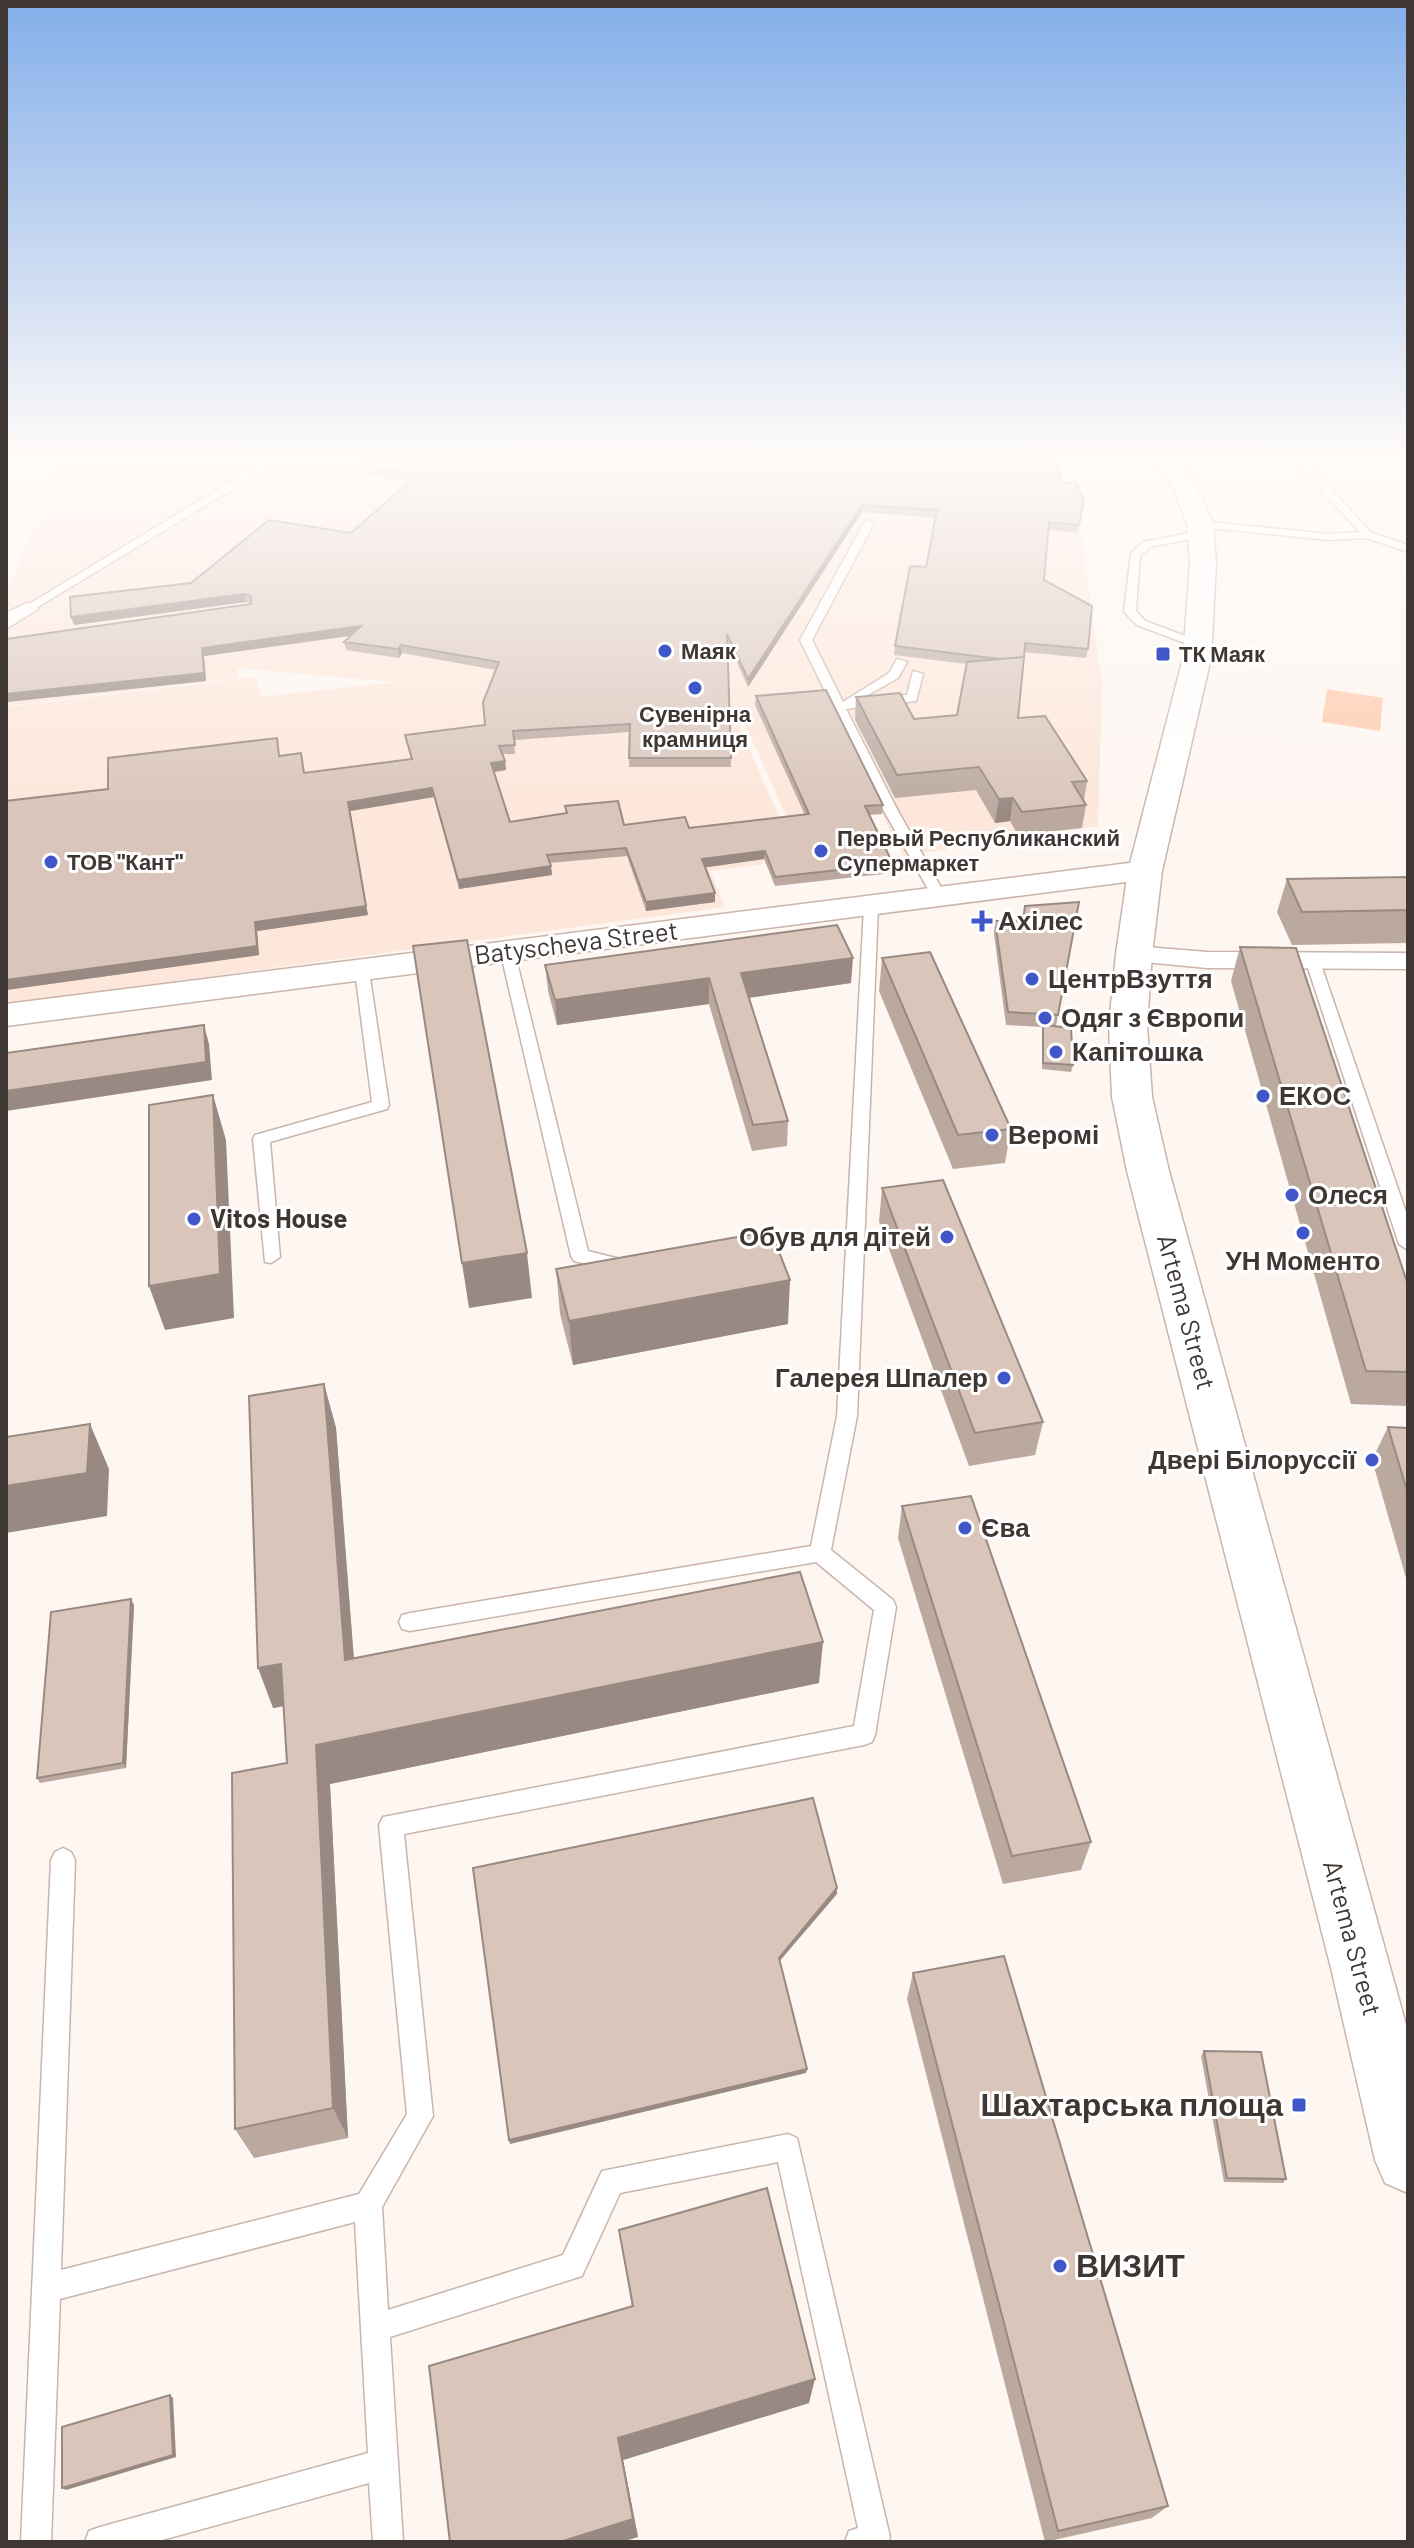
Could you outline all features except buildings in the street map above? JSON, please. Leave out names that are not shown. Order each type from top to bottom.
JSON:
[{"type":"main road","name":"Artema Street","points":[[1202,578],[1198,644],[1145,871],[1128,1025],[1132,1097],[1148,1171],[1361,1968],[1408,2160]]},
{"type":"street","points":[[6,622],[27,609]]},
{"type":"street","name":"Batyscheva Street","points":[[6,1015],[1145,871]]},
{"type":"street","points":[[1134,954],[1313,962],[1408,961]]},
{"type":"lane","points":[[27,609],[78,578]]},
{"type":"lane","points":[[839,578],[806,640],[891,811],[940,898]]},
{"type":"lane","points":[[1133,578],[1130,612],[1141,623],[1198,644]]},
{"type":"lane","points":[[839,706],[894,675],[901,662]]},
{"type":"lane","points":[[839,706],[912,698],[917,674]]},
{"type":"lane","points":[[820,1553],[847,1416],[871,907]]},
{"type":"lane","points":[[507,950],[580,1256],[620,1266],[635,1264]]},
{"type":"lane","points":[[1313,962],[1408,1244]]},
{"type":"lane","points":[[271,1257],[261,1139],[381,1105],[362,971]]},
{"type":"lane","points":[[388,2542],[368,2205],[420,2116],[391,1825],[864,1735],[885,1607],[820,1553],[410,1622]]},
{"type":"lane","points":[[36,2542],[63,1860]]},
{"type":"lane","points":[[375,2328],[572,2266],[612,2181],[788,2147],[875,2537],[860,2542]]},
{"type":"lane","points":[[47,2288],[368,2205]]},
{"type":"lane","points":[[100,2542],[383,2464]]},
{"type":"shaded area","points":[[13,578],[1087,578],[1102,682],[1098,826],[903,856],[882,814],[790,824],[742,718],[582,719],[737,721],[782,824],[750,828],[764,864],[710,871],[725,907],[6,1004],[6,707],[256,677],[261,697],[395,682],[237,668],[238,678],[6,706],[6,595]]},
{"type":"shaded area","points":[[1327,689],[1383,698],[1380,731],[1322,722]]},
{"type":"place","name":"Маяк","points":[[665,651]]},
{"type":"place","name":"ТК Маяк","points":[[1163,654]]},
{"type":"place","name":"Сувенірна крамниця","points":[[695,688]]},
{"type":"place","name":"Первый Республиканский Супермаркет","points":[[821,851]]},
{"type":"place","name":"ТОВ \"Кант\"","points":[[51,862]]},
{"type":"place","name":"Ахілес","points":[[982,921]]},
{"type":"place","name":"ЦентрВзуття","points":[[1032,979]]},
{"type":"place","name":"Одяг з Європи","points":[[1045,1018]]},
{"type":"place","name":"Капітошка","points":[[1056,1052]]},
{"type":"place","name":"ЕКОС","points":[[1263,1096]]},
{"type":"place","name":"Веромі","points":[[992,1135]]},
{"type":"place","name":"Олеся","points":[[1292,1195]]},
{"type":"place","name":"Vitos House","points":[[194,1219]]},
{"type":"place","name":"УН Моменто","points":[[1303,1233]]},
{"type":"place","name":"Обув для дітей","points":[[947,1237]]},
{"type":"place","name":"Галерея Шпалер","points":[[1004,1378]]},
{"type":"place","name":"Двері Білоруссії","points":[[1372,1460]]},
{"type":"place","name":"Єва","points":[[965,1528]]},
{"type":"place","name":"Шахтарська площа","points":[[1299,2105]]},
{"type":"place","name":"ВИЗИТ","points":[[1060,2266]]}]
